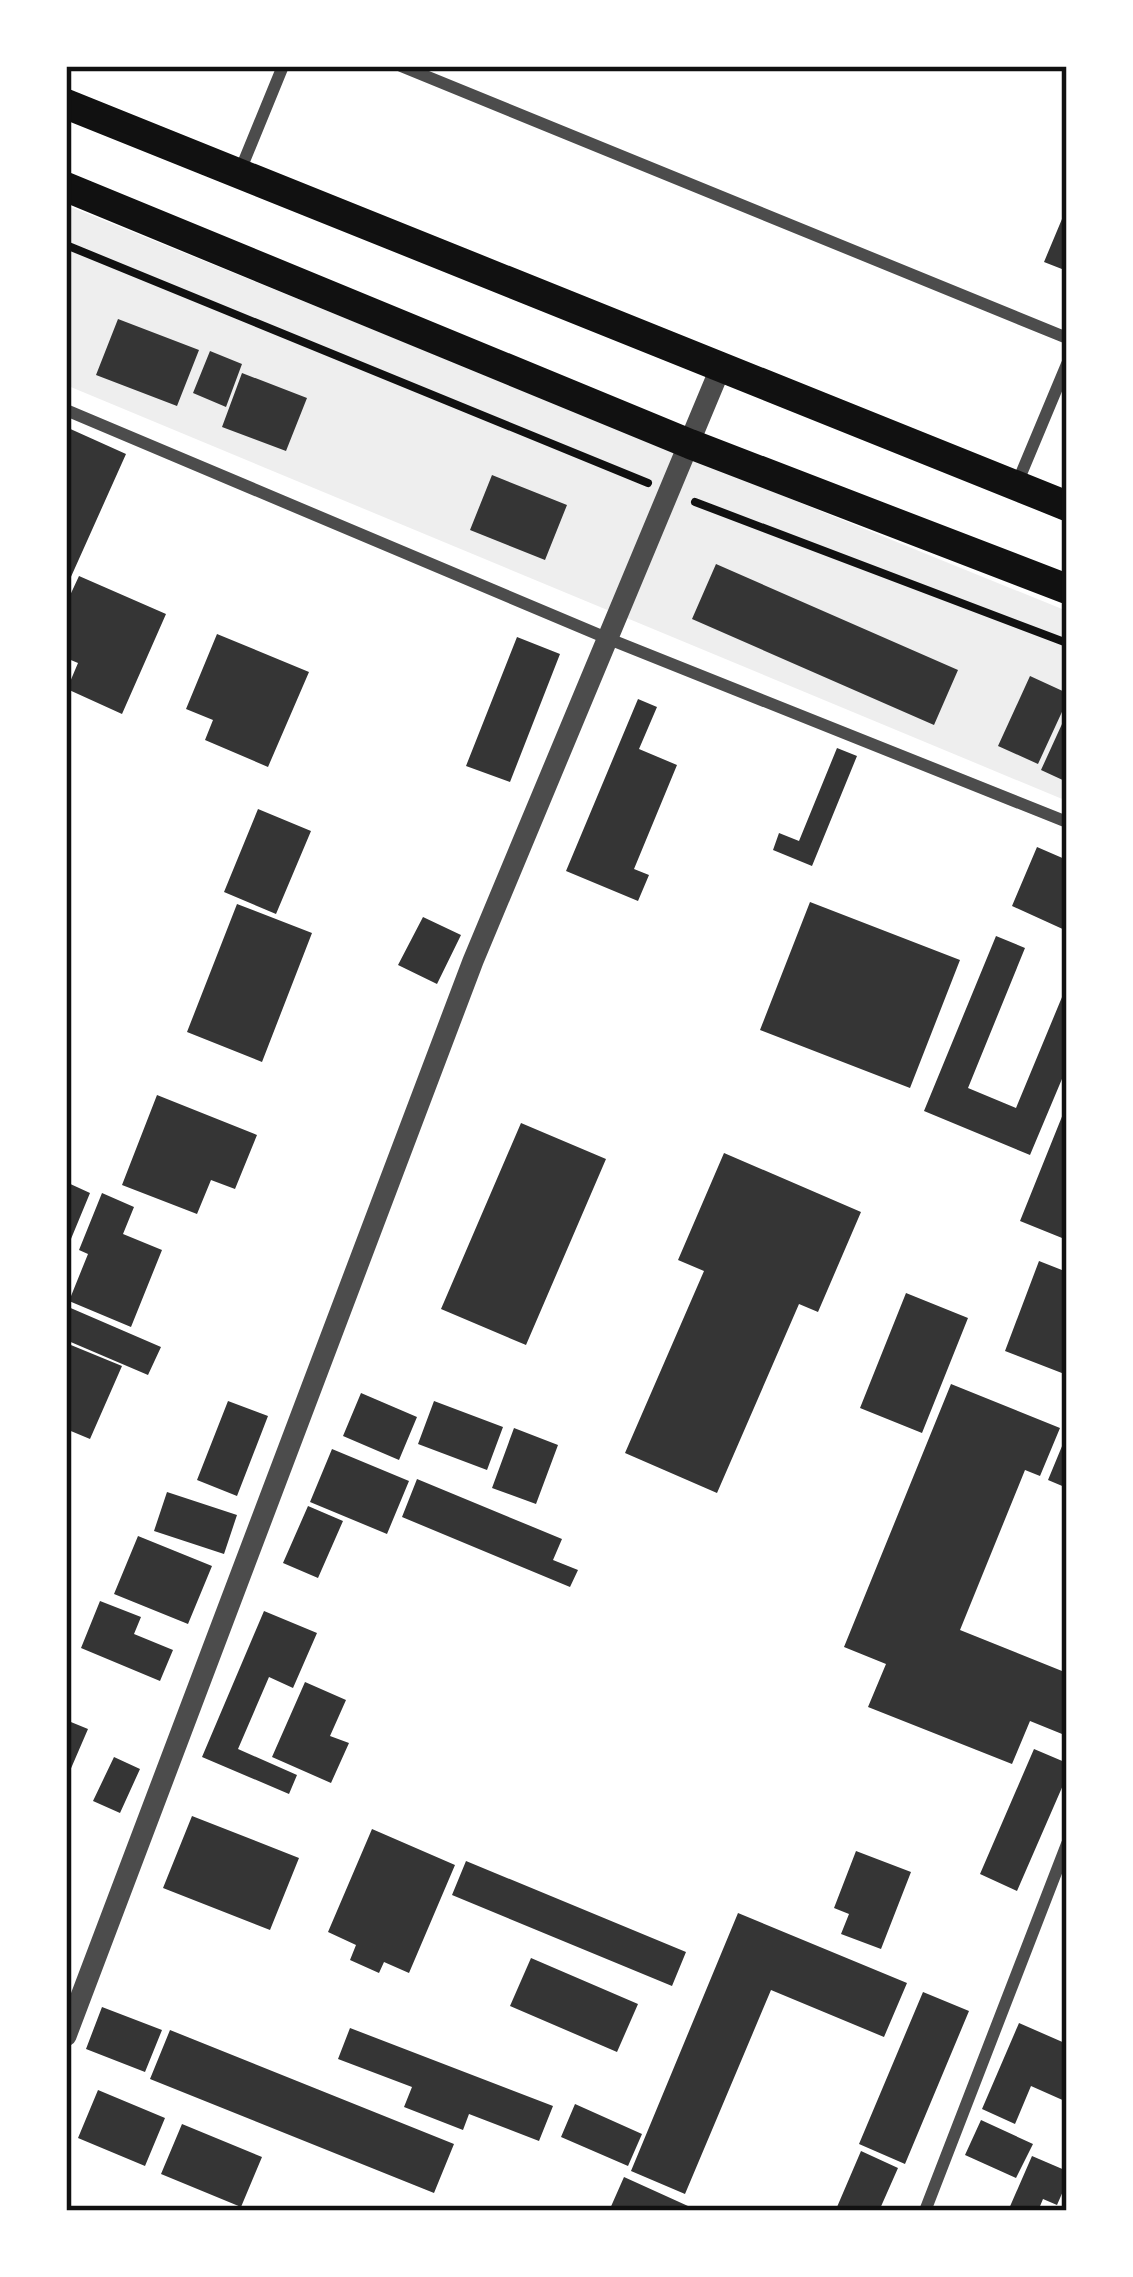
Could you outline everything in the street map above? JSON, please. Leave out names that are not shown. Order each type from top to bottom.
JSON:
[{"type":"main road","points":[[66,104],[1067,506]]},
{"type":"main road","points":[[66,187],[690,444],[1067,589]]},
{"type":"street","points":[[239,175],[283,66]]},
{"type":"street","points":[[401,66],[1067,338]]},
{"type":"street","points":[[1016,487],[1067,364]]},
{"type":"street","points":[[66,2036],[77,1982],[473,961],[720,369]]},
{"type":"street","points":[[66,410],[609,639],[1067,822]]},
{"type":"street","points":[[925,2211],[1067,1844]]},
{"type":"path","points":[[66,244],[670,492],[1067,643]]},
{"type":"shaded area","points":[[66,205],[1067,611],[1067,801],[66,385]]},
{"type":"building","points":[[1067,207],[1067,271],[1044,262]]},
{"type":"building","points":[[118,319],[199,350],[177,406],[96,375]]},
{"type":"building","points":[[210,351],[242,364],[226,407],[193,393]]},
{"type":"building","points":[[242,373],[307,398],[286,451],[222,427]]},
{"type":"building","points":[[66,427],[126,454],[66,588]]},
{"type":"building","points":[[492,475],[567,505],[545,560],[470,530]]},
{"type":"building","points":[[716,564],[958,670],[934,725],[692,619]]},
{"type":"building","points":[[79,576],[166,614],[122,714],[67,689],[78,663],[66,658],[66,604]]},
{"type":"building","points":[[217,634],[309,672],[268,767],[205,740],[213,720],[186,709]]},
{"type":"building","points":[[517,637],[560,654],[510,782],[466,766]]},
{"type":"building","points":[[1030,676],[1067,693],[1038,764],[998,746]]},
{"type":"building","points":[[638,699],[657,707],[639,749],[677,765],[634,869],[649,875],[638,901],[566,871]]},
{"type":"building","points":[[1067,713],[1067,782],[1041,770]]},
{"type":"building","points":[[837,748],[857,756],[812,866],[773,850],[779,833],[799,841]]},
{"type":"building","points":[[258,809],[311,831],[276,914],[224,892]]},
{"type":"building","points":[[1037,847],[1067,860],[1067,931],[1012,906]]},
{"type":"building","points":[[810,902],[960,960],[910,1088],[760,1030]]},
{"type":"building","points":[[237,904],[312,933],[262,1062],[187,1032]]},
{"type":"building","points":[[423,917],[461,935],[437,984],[398,965]]},
{"type":"building","points":[[996,936],[1025,948],[968,1088],[1016,1108],[1067,985],[1067,1067],[1030,1155],[924,1111]]},
{"type":"building","points":[[157,1095],[257,1135],[235,1189],[211,1180],[197,1214],[122,1185]]},
{"type":"building","points":[[1067,1104],[1067,1240],[1020,1221]]},
{"type":"building","points":[[521,1123],[606,1159],[526,1345],[441,1309]]},
{"type":"building","points":[[724,1153],[861,1212],[818,1312],[799,1304],[717,1493],[625,1453],[704,1271],[678,1260]]},
{"type":"building","points":[[66,1182],[90,1193],[66,1251]]},
{"type":"building","points":[[102,1193],[134,1207],[123,1234],[162,1250],[131,1327],[69,1301],[88,1254],[79,1250]]},
{"type":"building","points":[[1039,1261],[1067,1272],[1067,1375],[1005,1351]]},
{"type":"building","points":[[906,1293],[968,1318],[922,1433],[860,1408]]},
{"type":"building","points":[[66,1306],[161,1347],[148,1375],[66,1340]]},
{"type":"building","points":[[66,1343],[122,1366],[90,1439],[66,1429]]},
{"type":"building","points":[[951,1384],[1060,1428],[1040,1476],[1025,1470],[960,1630],[1067,1673],[1067,1736],[1030,1721],[1012,1764],[868,1707],[886,1664],[844,1647]]},
{"type":"building","points":[[361,1393],[417,1417],[399,1460],[343,1436]]},
{"type":"building","points":[[228,1401],[268,1416],[237,1496],[197,1480]]},
{"type":"building","points":[[434,1401],[503,1427],[487,1470],[418,1444]]},
{"type":"building","points":[[514,1428],[558,1445],[536,1504],[492,1488]]},
{"type":"building","points":[[1067,1434],[1067,1488],[1048,1480]]},
{"type":"building","points":[[332,1449],[409,1481],[387,1534],[310,1502]]},
{"type":"building","points":[[417,1479],[562,1539],[553,1560],[578,1570],[570,1587],[402,1517]]},
{"type":"building","points":[[167,1492],[237,1515],[224,1554],[154,1531]]},
{"type":"building","points":[[308,1506],[343,1521],[318,1578],[283,1563]]},
{"type":"building","points":[[138,1536],[212,1566],[188,1624],[114,1594]]},
{"type":"building","points":[[100,1601],[141,1617],[134,1634],[173,1650],[160,1681],[81,1648]]},
{"type":"building","points":[[264,1611],[317,1633],[293,1688],[269,1677],[238,1749],[297,1775],[289,1794],[202,1757]]},
{"type":"building","points":[[305,1682],[346,1700],[330,1736],[349,1743],[331,1783],[272,1757]]},
{"type":"building","points":[[66,1720],[88,1729],[66,1780]]},
{"type":"building","points":[[1034,1749],[1067,1763],[1067,1776],[1017,1891],[980,1874]]},
{"type":"building","points":[[114,1757],[140,1769],[120,1813],[93,1801]]},
{"type":"building","points":[[192,1816],[299,1858],[270,1930],[163,1888]]},
{"type":"building","points":[[372,1829],[455,1865],[409,1973],[384,1962],[379,1973],[350,1960],[356,1945],[328,1932]]},
{"type":"building","points":[[856,1851],[911,1872],[881,1949],[841,1934],[849,1914],[834,1908]]},
{"type":"building","points":[[466,1861],[686,1952],[672,1986],[452,1895]]},
{"type":"building","points":[[738,1913],[907,1983],[884,2037],[771,1990],[685,2194],[631,2171]]},
{"type":"building","points":[[531,1958],[638,2004],[617,2052],[510,2006]]},
{"type":"building","points":[[923,1992],[969,2011],[905,2164],[859,2144]]},
{"type":"building","points":[[102,2007],[162,2030],[145,2072],[86,2049]]},
{"type":"building","points":[[1019,2023],[1067,2044],[1067,2102],[1031,2086],[1015,2124],[982,2109]]},
{"type":"building","points":[[350,2028],[553,2106],[539,2141],[469,2114],[463,2130],[404,2107],[412,2087],[338,2059]]},
{"type":"building","points":[[170,2030],[454,2144],[434,2193],[150,2079]]},
{"type":"building","points":[[98,2090],[165,2118],[145,2166],[78,2138]]},
{"type":"building","points":[[575,2104],[642,2134],[628,2166],[561,2137]]},
{"type":"building","points":[[981,2120],[1033,2144],[1016,2178],[965,2155]]},
{"type":"building","points":[[182,2124],[262,2157],[241,2207],[161,2174]]},
{"type":"building","points":[[861,2151],[898,2168],[879,2211],[837,2207]]},
{"type":"building","points":[[1032,2156],[1067,2171],[1057,2205],[1043,2199],[1038,2211],[1008,2211]]},
{"type":"building","points":[[624,2177],[699,2211],[609,2211]]}]
